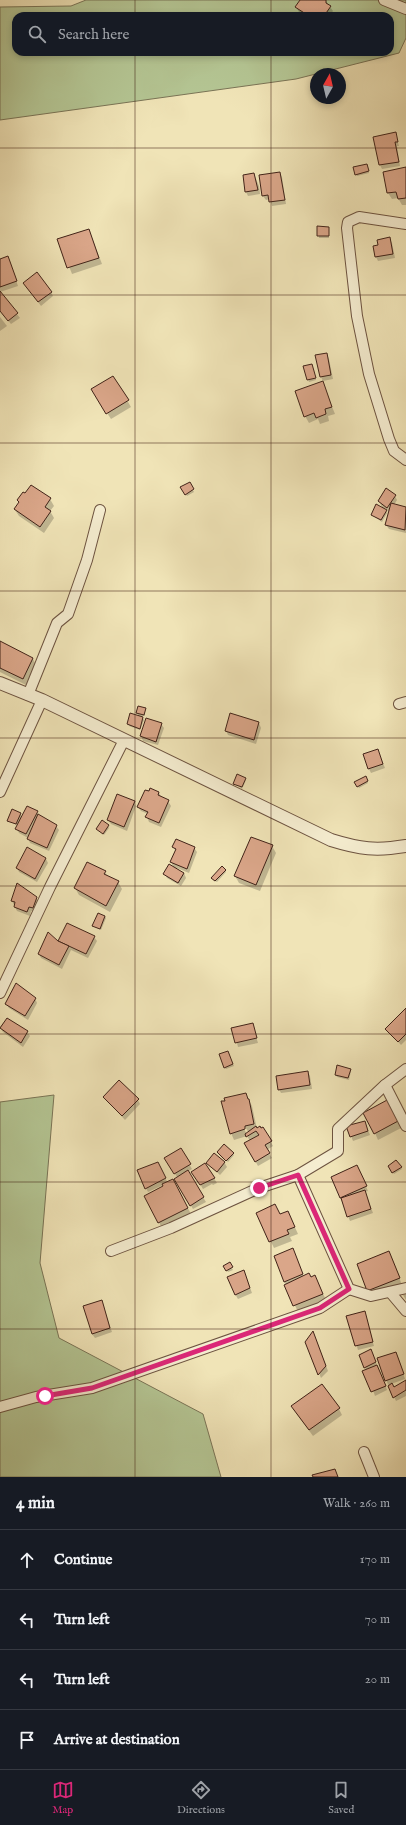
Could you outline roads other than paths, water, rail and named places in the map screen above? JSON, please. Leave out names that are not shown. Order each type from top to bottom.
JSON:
[{"type":"street","points":[[384,0],[406,9]]},
{"type":"street","points":[[406,224],[359,217],[348,222],[347,228],[357,316],[369,374],[394,451],[406,460]]},
{"type":"street","points":[[28,695],[57,623],[68,614],[87,560],[100,510]]},
{"type":"street","points":[[0,683],[42,700],[331,840],[353,847],[374,850],[406,846]]},
{"type":"street","points":[[0,792],[42,700]]},
{"type":"street","points":[[0,993],[50,887],[124,740]]},
{"type":"street","points":[[111,1251],[170,1228],[259,1188],[298,1175],[338,1151],[338,1129],[385,1085],[406,1069]]},
{"type":"street","points":[[385,1085],[406,1126]]},
{"type":"street","points":[[298,1175],[349,1289],[371,1296],[406,1288]]},
{"type":"street","points":[[0,1407],[36,1397],[92,1388],[320,1308],[349,1289]]},
{"type":"street","points":[[390,1292],[406,1311]]},
{"type":"street","points":[[364,1452],[374,1477]]}]
